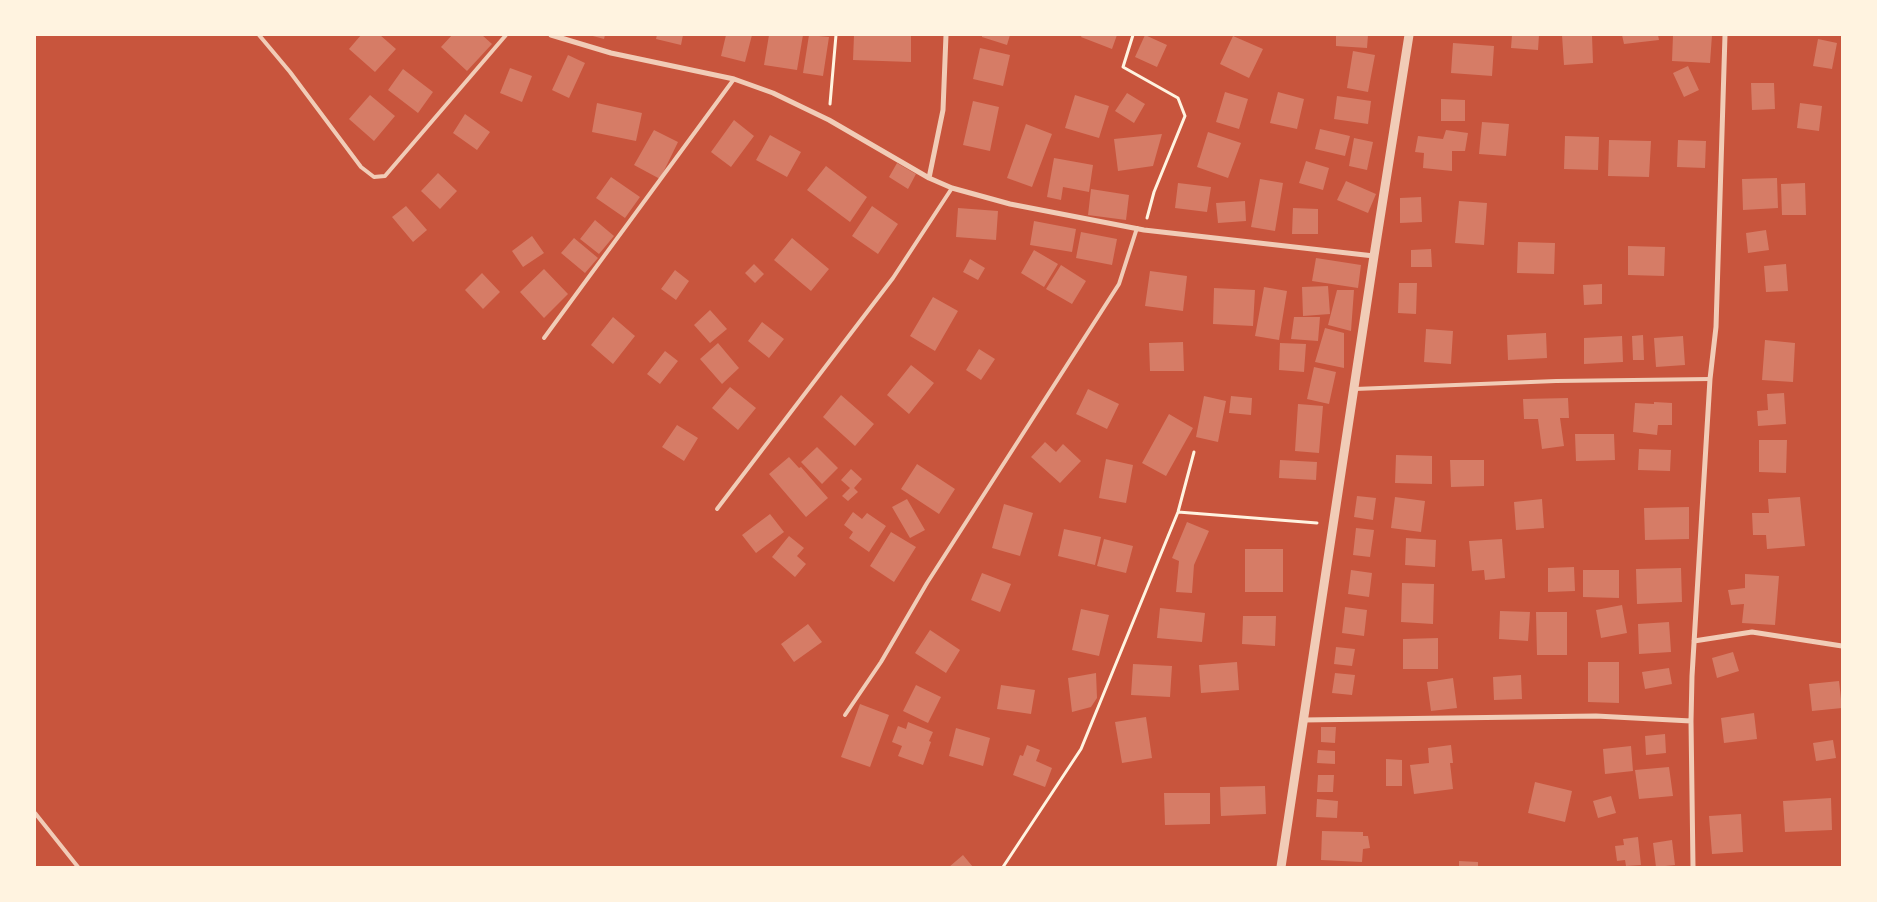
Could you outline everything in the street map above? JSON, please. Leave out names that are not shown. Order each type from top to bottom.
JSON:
[{"type":"street","points":[[552,35],[610,53],[734,79],[773,93],[828,120],[929,178],[952,188],[1010,204],[1144,230],[1374,256]]},
{"type":"street","points":[[929,178],[943,110],[946,35]]},
{"type":"street","points":[[1281,867],[1409,35]]},
{"type":"street","points":[[1693,867],[1691,721],[1694,641],[1710,379],[1716,327],[1726,35]]},
{"type":"street","points":[[1694,641],[1752,632],[1842,646]]},
{"type":"street","points":[[1303,720],[1596,716],[1691,721]]},
{"type":"lane","points":[[259,35],[290,72],[361,167],[374,177],[385,176],[506,35]]},
{"type":"lane","points":[[544,338],[734,79]]},
{"type":"lane","points":[[717,509],[893,278],[952,188]]},
{"type":"lane","points":[[845,715],[881,662],[927,583],[1119,284],[1137,228]]},
{"type":"lane","points":[[1354,389],[1556,380],[1710,379]]},
{"type":"lane","points":[[35,813],[78,867]]},
{"type":"path","points":[[828,120],[836,35]]},
{"type":"path","points":[[1133,35],[1123,67],[1178,98],[1185,116],[1154,192],[1144,230]]},
{"type":"path","points":[[1003,867],[1081,749],[1178,512],[1194,452]]},
{"type":"path","points":[[1178,512],[1333,525]]},
{"type":"building","points":[[361,35],[380,35],[396,49],[375,72],[349,49]]},
{"type":"building","points":[[452,35],[482,35],[492,44],[467,71],[441,47]]},
{"type":"building","points":[[589,35],[605,35],[604,39]]},
{"type":"building","points":[[657,35],[683,35],[681,45],[656,39]]},
{"type":"building","points":[[726,35],[752,35],[745,62],[721,56]]},
{"type":"building","points":[[769,35],[803,35],[797,70],[764,65]]},
{"type":"building","points":[[809,35],[829,37],[823,76],[803,73]]},
{"type":"building","points":[[854,35],[911,35],[911,62],[853,60]]},
{"type":"building","points":[[982,35],[1010,35],[1007,45],[982,37]]},
{"type":"building","points":[[1082,35],[1117,35],[1112,49],[1081,37]]},
{"type":"building","points":[[1145,35],[1167,45],[1157,67],[1135,57]]},
{"type":"building","points":[[1336,35],[1368,35],[1367,48],[1336,46]]},
{"type":"building","points":[[1512,35],[1539,35],[1538,50],[1511,48]]},
{"type":"building","points":[[1562,35],[1592,35],[1593,63],[1564,65]]},
{"type":"building","points":[[1622,35],[1658,35],[1659,40],[1624,44]]},
{"type":"building","points":[[1673,35],[1712,35],[1710,63],[1672,61]]},
{"type":"building","points":[[1233,36],[1263,49],[1249,78],[1220,64]]},
{"type":"building","points":[[1818,39],[1837,43],[1832,69],[1813,66]]},
{"type":"building","points":[[1453,43],[1494,46],[1492,76],[1451,73]]},
{"type":"building","points":[[980,48],[1010,55],[1003,86],[973,79]]},
{"type":"building","points":[[1353,51],[1375,55],[1368,92],[1347,88]]},
{"type":"building","points":[[568,55],[585,63],[569,98],[552,90]]},
{"type":"building","points":[[1688,66],[1699,90],[1684,97],[1673,73]]},
{"type":"building","points":[[510,68],[532,76],[522,102],[500,93]]},
{"type":"building","points":[[403,69],[433,92],[418,113],[388,90]]},
{"type":"building","points":[[1751,83],[1774,83],[1775,109],[1752,110]]},
{"type":"building","points":[[1225,92],[1248,99],[1239,129],[1216,122]]},
{"type":"building","points":[[1278,92],[1304,99],[1297,129],[1270,123]]},
{"type":"building","points":[[1127,93],[1145,104],[1134,123],[1115,111]]},
{"type":"building","points":[[370,95],[395,116],[374,141],[349,119]]},
{"type":"building","points":[[1075,95],[1109,106],[1099,138],[1065,128]]},
{"type":"building","points":[[1337,96],[1371,101],[1368,124],[1334,119]]},
{"type":"building","points":[[1441,99],[1465,100],[1465,121],[1441,121]]},
{"type":"building","points":[[973,101],[999,107],[990,151],[963,145]]},
{"type":"building","points":[[597,103],[642,113],[636,141],[592,132]]},
{"type":"building","points":[[1800,103],[1822,106],[1819,131],[1797,128]]},
{"type":"building","points":[[465,114],[490,132],[477,150],[453,133]]},
{"type":"building","points":[[734,120],[754,136],[731,167],[711,152]]},
{"type":"building","points":[[1482,122],[1509,124],[1506,156],[1479,154]]},
{"type":"building","points":[[1026,124],[1052,134],[1032,187],[1007,178]]},
{"type":"building","points":[[1320,129],[1350,136],[1345,156],[1315,149]]},
{"type":"building","points":[[654,130],[678,142],[660,179],[634,165]]},
{"type":"building","points":[[1446,130],[1468,133],[1465,151],[1452,151],[1452,171],[1423,168],[1424,153],[1415,152],[1418,136],[1443,139]]},
{"type":"building","points":[[1208,132],[1241,143],[1228,178],[1197,167]]},
{"type":"building","points":[[1162,134],[1153,166],[1118,171],[1114,139]]},
{"type":"building","points":[[770,135],[801,152],[787,177],[756,160]]},
{"type":"building","points":[[1565,136],[1599,137],[1598,170],[1564,169]]},
{"type":"building","points":[[1354,138],[1373,142],[1367,170],[1349,166]]},
{"type":"building","points":[[1609,140],[1651,141],[1649,177],[1608,176]]},
{"type":"building","points":[[1678,140],[1706,141],[1705,168],[1677,167]]},
{"type":"building","points":[[1054,158],[1093,165],[1089,192],[1063,187],[1061,200],[1047,197]]},
{"type":"building","points":[[1306,161],[1329,168],[1323,190],[1299,183]]},
{"type":"building","points":[[897,163],[916,174],[908,189],[889,177]]},
{"type":"building","points":[[826,166],[867,197],[850,222],[807,190]]},
{"type":"building","points":[[438,173],[457,191],[440,209],[421,191]]},
{"type":"building","points":[[611,177],[640,197],[625,218],[596,198]]},
{"type":"building","points":[[1777,178],[1778,208],[1743,210],[1742,179]]},
{"type":"building","points":[[1260,179],[1283,183],[1275,231],[1251,227]]},
{"type":"building","points":[[1346,181],[1376,194],[1368,213],[1337,200]]},
{"type":"building","points":[[1178,183],[1211,187],[1207,212],[1175,208]]},
{"type":"building","points":[[1805,183],[1806,215],[1782,215],[1781,184]]},
{"type":"building","points":[[1091,189],[1129,195],[1126,220],[1088,215]]},
{"type":"building","points":[[1421,197],[1422,222],[1400,223],[1400,198]]},
{"type":"building","points":[[1245,201],[1246,221],[1218,223],[1216,203]]},
{"type":"building","points":[[1459,201],[1487,203],[1484,245],[1455,243]]},
{"type":"building","points":[[406,206],[427,230],[413,242],[392,217]]},
{"type":"building","points":[[872,206],[898,224],[878,254],[852,236]]},
{"type":"building","points":[[958,208],[998,211],[996,240],[956,237]]},
{"type":"building","points":[[1293,208],[1318,209],[1318,234],[1292,234]]},
{"type":"building","points":[[595,220],[614,236],[599,254],[580,239]]},
{"type":"building","points":[[1034,221],[1076,229],[1072,252],[1030,245]]},
{"type":"building","points":[[1766,230],[1769,250],[1748,253],[1746,233]]},
{"type":"building","points":[[1081,232],[1117,239],[1112,265],[1076,258]]},
{"type":"building","points":[[532,236],[544,253],[523,267],[512,251]]},
{"type":"building","points":[[574,238],[598,258],[585,273],[561,253]]},
{"type":"building","points":[[792,238],[829,269],[811,291],[774,260]]},
{"type":"building","points":[[1518,242],[1555,243],[1554,274],[1517,273]]},
{"type":"building","points":[[1628,246],[1665,247],[1664,276],[1628,275]]},
{"type":"building","points":[[1431,249],[1432,267],[1411,267],[1411,250]]},
{"type":"building","points":[[1034,250],[1058,264],[1044,287],[1021,273]]},
{"type":"building","points":[[1316,258],[1361,265],[1358,288],[1312,281]]},
{"type":"building","points":[[970,259],[985,268],[978,280],[963,272]]},
{"type":"building","points":[[754,264],[764,274],[755,283],[745,273]]},
{"type":"building","points":[[1786,264],[1788,291],[1766,292],[1764,266]]},
{"type":"building","points":[[1061,265],[1086,281],[1072,304],[1046,289]]},
{"type":"building","points":[[544,269],[568,294],[544,318],[520,292]]},
{"type":"building","points":[[675,270],[689,281],[676,300],[661,289]]},
{"type":"building","points":[[1150,271],[1187,276],[1183,311],[1145,306]]},
{"type":"building","points":[[482,273],[500,292],[483,309],[465,290]]},
{"type":"building","points":[[1399,283],[1417,283],[1416,314],[1398,313]]},
{"type":"building","points":[[1602,284],[1602,304],[1584,305],[1583,285]]},
{"type":"building","points":[[1328,286],[1330,314],[1303,316],[1302,287]]},
{"type":"building","points":[[1264,287],[1287,291],[1279,340],[1255,336]]},
{"type":"building","points":[[1214,288],[1255,290],[1253,326],[1213,324]]},
{"type":"building","points":[[1337,290],[1354,290],[1351,331],[1328,325]]},
{"type":"building","points":[[933,297],[958,311],[935,351],[910,336]]},
{"type":"building","points":[[710,310],[727,329],[710,343],[694,325]]},
{"type":"building","points":[[613,317],[635,336],[613,364],[591,345]]},
{"type":"building","points":[[1294,317],[1320,317],[1318,341],[1291,339]]},
{"type":"building","points":[[762,322],[784,339],[769,358],[748,341]]},
{"type":"building","points":[[1325,328],[1344,333],[1344,368],[1315,362]]},
{"type":"building","points":[[1426,329],[1453,331],[1451,364],[1424,362]]},
{"type":"building","points":[[1546,333],[1547,358],[1508,360],[1507,335]]},
{"type":"building","points":[[1643,335],[1644,360],[1633,360],[1632,336]]},
{"type":"building","points":[[1622,336],[1623,362],[1584,364],[1584,338]]},
{"type":"building","points":[[1683,336],[1685,365],[1656,367],[1654,338]]},
{"type":"building","points":[[1765,340],[1795,343],[1793,382],[1762,380]]},
{"type":"building","points":[[1183,342],[1184,371],[1150,371],[1149,343]]},
{"type":"building","points":[[718,343],[739,368],[722,384],[700,359]]},
{"type":"building","points":[[1280,343],[1306,344],[1304,372],[1279,370]]},
{"type":"building","points":[[979,349],[995,359],[981,380],[966,370]]},
{"type":"building","points":[[665,351],[678,361],[660,384],[647,374]]},
{"type":"building","points":[[911,365],[934,383],[909,414],[887,395]]},
{"type":"building","points":[[1314,367],[1336,372],[1329,404],[1307,399]]},
{"type":"building","points":[[730,387],[756,408],[738,430],[712,408]]},
{"type":"building","points":[[1088,389],[1119,404],[1107,429],[1076,414]]},
{"type":"building","points":[[1784,393],[1786,424],[1758,426],[1757,411],[1768,410],[1767,394]]},
{"type":"building","points":[[841,395],[874,424],[855,446],[823,417]]},
{"type":"building","points":[[1204,396],[1226,401],[1218,442],[1196,437]]},
{"type":"building","points":[[1231,396],[1252,398],[1251,415],[1229,413]]},
{"type":"building","points":[[1568,398],[1569,418],[1560,418],[1564,446],[1542,449],[1538,419],[1524,419],[1523,399]]},
{"type":"building","points":[[1654,402],[1672,403],[1672,425],[1658,425],[1657,435],[1633,432],[1635,403],[1654,404]]},
{"type":"building","points":[[1298,404],[1323,406],[1319,453],[1295,451]]},
{"type":"building","points":[[1169,414],[1193,428],[1166,476],[1142,463]]},
{"type":"building","points":[[677,425],[698,438],[684,461],[662,447]]},
{"type":"building","points":[[1575,434],[1614,434],[1615,460],[1576,461]]},
{"type":"building","points":[[1759,440],[1787,440],[1786,473],[1759,472]]},
{"type":"building","points":[[1045,442],[1056,452],[1063,444],[1081,461],[1060,483],[1031,457]]},
{"type":"building","points":[[817,447],[838,468],[822,484],[801,462]]},
{"type":"building","points":[[1639,449],[1671,450],[1670,471],[1638,470]]},
{"type":"building","points":[[1396,455],[1432,456],[1432,484],[1395,483]]},
{"type":"building","points":[[789,457],[799,468],[801,467],[828,498],[806,517],[769,474]]},
{"type":"building","points":[[1106,459],[1133,465],[1126,503],[1099,498]]},
{"type":"building","points":[[1280,460],[1317,462],[1316,480],[1279,478]]},
{"type":"building","points":[[1450,460],[1484,460],[1484,486],[1451,487]]},
{"type":"building","points":[[917,464],[955,489],[939,514],[901,489]]},
{"type":"building","points":[[851,469],[862,479],[854,488],[858,492],[848,501],[842,496],[850,488],[841,480]]},
{"type":"building","points":[[1357,496],[1376,498],[1373,520],[1354,517]]},
{"type":"building","points":[[1395,497],[1425,501],[1421,532],[1391,528]]},
{"type":"building","points":[[1800,497],[1805,546],[1767,549],[1766,535],[1753,535],[1752,513],[1769,513],[1768,499]]},
{"type":"building","points":[[907,499],[925,530],[910,538],[892,507]]},
{"type":"building","points":[[1542,499],[1544,528],[1516,530],[1514,502]]},
{"type":"building","points":[[1004,504],[1033,513],[1020,556],[992,548]]},
{"type":"building","points":[[1689,507],[1689,539],[1645,540],[1644,508]]},
{"type":"building","points":[[853,512],[862,519],[867,513],[886,526],[869,552],[849,538],[853,532],[844,525]]},
{"type":"building","points":[[770,514],[784,532],[756,553],[742,535]]},
{"type":"building","points":[[1187,522],[1209,531],[1194,565],[1192,593],[1176,592],[1179,561],[1172,558]]},
{"type":"building","points":[[1356,528],[1374,530],[1370,557],[1353,555]]},
{"type":"building","points":[[1064,529],[1101,537],[1095,565],[1058,556]]},
{"type":"building","points":[[891,532],[916,547],[894,582],[870,566]]},
{"type":"building","points":[[789,536],[804,548],[797,556],[806,564],[795,577],[772,557]]},
{"type":"building","points":[[1406,538],[1436,540],[1435,567],[1405,565]]},
{"type":"building","points":[[1104,539],[1133,546],[1126,573],[1097,566]]},
{"type":"building","points":[[1502,539],[1505,578],[1485,580],[1484,570],[1472,571],[1469,541]]},
{"type":"building","points":[[1245,549],[1283,549],[1283,592],[1245,592]]},
{"type":"building","points":[[1574,567],[1575,591],[1548,592],[1548,568]]},
{"type":"building","points":[[1681,568],[1682,602],[1637,604],[1636,569]]},
{"type":"building","points":[[1351,570],[1372,573],[1369,597],[1348,594]]},
{"type":"building","points":[[1583,570],[1619,570],[1619,598],[1583,597]]},
{"type":"building","points":[[982,573],[1011,584],[1000,612],[971,600]]},
{"type":"building","points":[[1745,574],[1779,576],[1775,625],[1742,623],[1744,604],[1731,605],[1728,590],[1745,588]]},
{"type":"building","points":[[1402,583],[1434,584],[1433,624],[1401,622]]},
{"type":"building","points":[[1622,605],[1627,633],[1601,638],[1596,610]]},
{"type":"building","points":[[1345,607],[1367,610],[1364,636],[1342,633]]},
{"type":"building","points":[[1160,608],[1205,613],[1202,642],[1157,638]]},
{"type":"building","points":[[1081,609],[1109,615],[1099,656],[1072,650]]},
{"type":"building","points":[[1500,611],[1530,612],[1528,641],[1499,639]]},
{"type":"building","points":[[1536,612],[1567,612],[1567,655],[1537,655]]},
{"type":"building","points":[[1243,616],[1276,616],[1275,646],[1242,644]]},
{"type":"building","points":[[1669,622],[1671,652],[1639,654],[1638,624]]},
{"type":"building","points":[[808,624],[822,642],[794,662],[781,644]]},
{"type":"building","points":[[930,630],[960,650],[946,673],[915,653]]},
{"type":"building","points":[[1438,638],[1438,669],[1403,669],[1403,639]]},
{"type":"building","points":[[1336,647],[1355,649],[1352,666],[1334,664]]},
{"type":"building","points":[[1733,652],[1739,671],[1717,678],[1712,658]]},
{"type":"building","points":[[1237,662],[1239,690],[1201,693],[1199,665]]},
{"type":"building","points":[[1588,662],[1619,662],[1619,703],[1588,702]]},
{"type":"building","points":[[1133,664],[1172,666],[1170,697],[1131,695]]},
{"type":"building","points":[[1669,668],[1672,684],[1645,689],[1642,672]]},
{"type":"building","points":[[1096,673],[1097,698],[1091,707],[1072,712],[1068,678]]},
{"type":"building","points":[[1335,673],[1355,675],[1352,695],[1332,693]]},
{"type":"building","points":[[1521,675],[1522,699],[1494,700],[1493,677]]},
{"type":"building","points":[[1453,678],[1457,708],[1431,711],[1427,682]]},
{"type":"building","points":[[1839,681],[1842,708],[1812,711],[1809,684]]},
{"type":"building","points":[[916,685],[941,697],[928,723],[903,711]]},
{"type":"building","points":[[1001,685],[1035,690],[1031,714],[997,709]]},
{"type":"building","points":[[860,704],[889,715],[870,767],[841,757]]},
{"type":"building","points":[[1754,713],[1757,739],[1724,743],[1721,718]]},
{"type":"building","points":[[1146,717],[1152,758],[1122,763],[1115,722]]},
{"type":"building","points":[[908,722],[933,732],[923,765],[898,756],[902,746],[892,742],[898,726],[906,729]]},
{"type":"building","points":[[1321,727],[1336,727],[1335,743],[1321,742]]},
{"type":"building","points":[[956,728],[990,738],[983,766],[949,756]]},
{"type":"building","points":[[1665,734],[1666,753],[1646,755],[1645,736]]},
{"type":"building","points":[[1833,740],[1836,758],[1816,761],[1813,743]]},
{"type":"building","points":[[1027,745],[1040,750],[1036,761],[1052,768],[1045,787],[1013,775],[1020,755],[1023,756]]},
{"type":"building","points":[[1451,745],[1453,763],[1450,763],[1453,789],[1414,794],[1410,765],[1429,763],[1428,748]]},
{"type":"building","points":[[1631,746],[1633,771],[1605,774],[1603,749]]},
{"type":"building","points":[[1318,750],[1335,751],[1335,764],[1317,763]]},
{"type":"building","points":[[1386,759],[1402,760],[1402,786],[1386,786]]},
{"type":"building","points":[[1669,767],[1673,796],[1639,799],[1635,770]]},
{"type":"building","points":[[1318,775],[1334,775],[1333,792],[1317,792]]},
{"type":"building","points":[[1535,782],[1572,791],[1565,822],[1528,813]]},
{"type":"building","points":[[1265,786],[1266,814],[1221,816],[1220,787]]},
{"type":"building","points":[[1164,793],[1210,793],[1210,824],[1165,825]]},
{"type":"building","points":[[1611,796],[1616,813],[1598,818],[1593,801]]},
{"type":"building","points":[[1831,798],[1832,830],[1785,832],[1783,801]]},
{"type":"building","points":[[1317,799],[1338,801],[1337,818],[1316,817]]},
{"type":"building","points":[[1741,814],[1743,852],[1712,854],[1709,816]]},
{"type":"building","points":[[1322,831],[1363,832],[1363,836],[1368,836],[1370,848],[1363,849],[1362,862],[1321,860]]},
{"type":"building","points":[[1638,837],[1641,865],[1626,866],[1625,860],[1617,861],[1615,846],[1624,845],[1623,839]]},
{"type":"building","points":[[1672,840],[1675,865],[1656,867],[1653,843]]},
{"type":"building","points":[[963,855],[973,867],[949,867]]},
{"type":"building","points":[[1459,861],[1478,862],[1478,867],[1459,867]]}]
